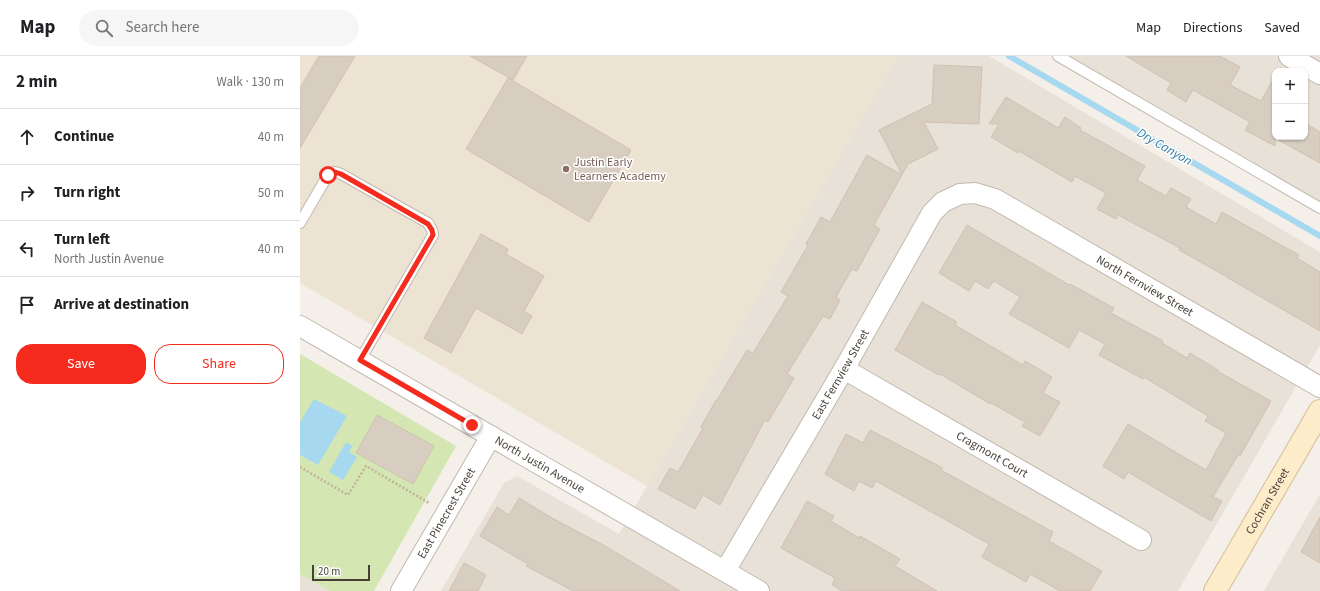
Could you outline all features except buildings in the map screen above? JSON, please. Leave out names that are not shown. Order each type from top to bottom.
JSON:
[{"type":"main road","name":"Cochran Street","points":[[1216,591],[1320,411]]},
{"type":"street","points":[[1289,56],[1320,74]]},
{"type":"street","name":"East Fernview Street","points":[[725,571],[844,369],[932,213],[943,202],[960,194],[968,193]]},
{"type":"street","name":"North Fernview Street","points":[[968,193],[975,193],[995,199],[1320,387]]},
{"type":"street","name":"North Justin Avenue","points":[[300,326],[759,591]]},
{"type":"street","name":"Cragmont Court","points":[[844,369],[1141,540]]},
{"type":"street","name":"East Pinecrest Street","points":[[401,591],[491,436]]},
{"type":"lane","points":[[1058,56],[1320,208]]},
{"type":"lane","points":[[300,223],[328,175],[335,172],[428,224],[432,230],[433,235],[360,360]]},
{"type":"path","points":[[300,468],[348,495],[366,466],[430,503]]},
{"type":"shaded area","name":"Justin Early Learners Academy","points":[[300,56],[898,56],[647,486],[300,283]]},
{"type":"shaded area","points":[[898,56],[989,56],[1320,252],[1320,345],[1178,591],[441,591],[504,483],[517,476],[619,534]]},
{"type":"shaded area","points":[[1062,56],[1320,56],[1320,203]]},
{"type":"shaded area","points":[[1320,494],[1320,591],[1264,591]]},
{"type":"shaded area","points":[[300,574],[330,591],[300,591]]},
{"type":"green space","points":[[300,354],[456,446],[374,591],[330,591],[300,574]]},
{"type":"water","points":[[314,399],[347,416],[318,465],[300,455],[300,422]]},
{"type":"water","points":[[346,442],[352,446],[349,452],[357,457],[343,480],[329,472]]},
{"type":"waterway","name":"Dry Canyon","points":[[1009,56],[1320,236]]},
{"type":"place","name":"Justin Early Learners Academy","points":[[566,169]]},
{"type":"route","points":[[328,175],[335,172],[341,174],[428,224],[433,235],[360,360],[472,425]]}]
